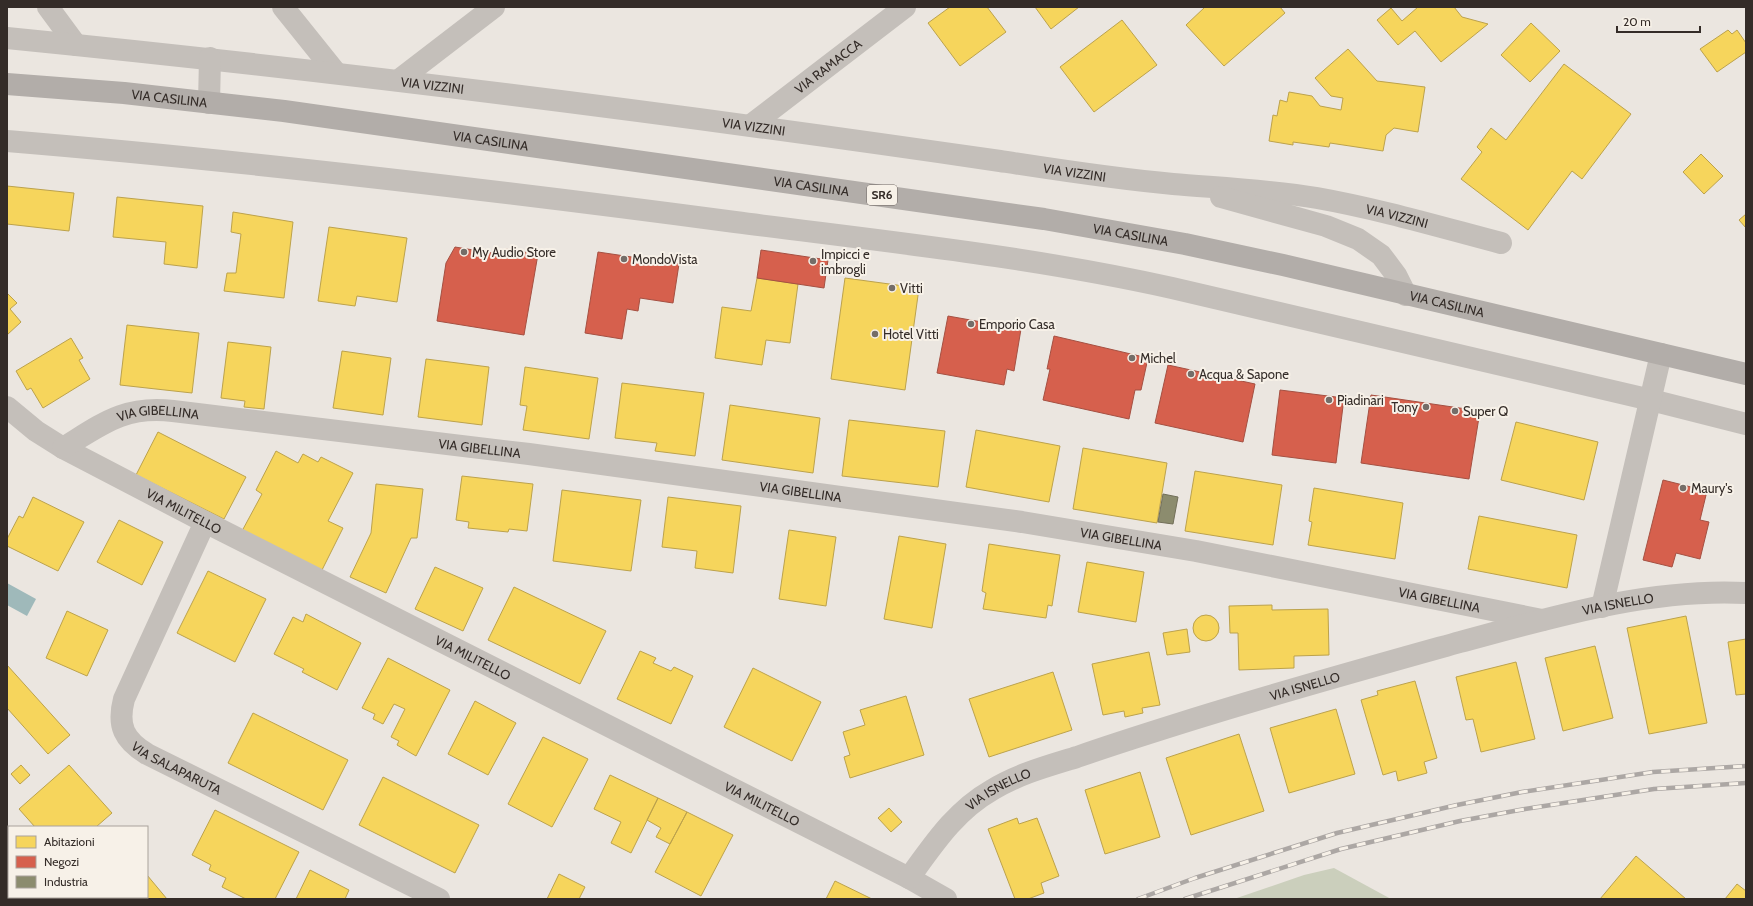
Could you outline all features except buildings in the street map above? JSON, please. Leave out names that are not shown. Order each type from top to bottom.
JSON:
[{"type":"main road","name":"VIA CASILINA","points":[[7,84],[124,93],[209,102],[1044,218],[1185,244],[1746,374]]},
{"type":"street","points":[[48,7],[76,45]]},
{"type":"street","points":[[283,7],[336,73]]},
{"type":"street","points":[[399,80],[494,7]]},
{"type":"street","name":"VIA RAMACCA","points":[[751,125],[905,7]]},
{"type":"street","points":[[7,38],[210,58],[209,102]]},
{"type":"street","name":"VIA VIZZINI","points":[[210,58],[399,80],[751,125],[1078,173],[1172,184],[1236,188],[1316,198],[1398,216],[1501,244]]},
{"type":"street","points":[[7,141],[142,153],[395,181],[644,210],[987,254],[1159,285],[1651,400],[1746,424]]},
{"type":"street","name":"VIA VIZZINI","points":[[1172,184],[1326,226],[1358,239],[1381,256],[1396,275],[1406,295]]},
{"type":"street","points":[[1602,607],[1661,354]]},
{"type":"street","name":"VIA MILITELLO","points":[[7,406],[36,431],[63,448],[205,522],[909,878],[946,899]]},
{"type":"street","name":"VIA GIBELLINA","points":[[63,448],[108,420],[124,414],[150,410],[181,412],[537,455],[1014,520],[1189,550],[1542,620]]},
{"type":"street","name":"VIA SALAPARUTA","points":[[205,522],[124,699],[121,724],[128,738],[148,754],[438,899]]},
{"type":"street","name":"VIA ISNELLO","points":[[909,878],[939,837],[956,818],[986,793],[1017,777],[1147,733],[1252,701],[1542,620],[1652,597],[1682,593],[1746,593]]},
{"type":"green space","points":[[1334,868],[1391,899],[1234,899],[1304,875]]},
{"type":"water","points":[[7,583],[36,599],[27,616],[7,605]]},
{"type":"railway","points":[[1138,899],[1195,878],[1337,833],[1457,805],[1522,792],[1653,772],[1746,766]]},
{"type":"railway","points":[[1185,899],[1341,849],[1460,821],[1525,809],[1654,789],[1746,783]]},
{"type":"place","name":"My Audio Store","points":[[464,252]]},
{"type":"place","name":"MondoVista","points":[[624,259]]},
{"type":"place","name":"Impicci e imbrogli","points":[[813,261]]},
{"type":"place","name":"Vitti","points":[[892,288]]},
{"type":"place","name":"Emporio Casa","points":[[971,324]]},
{"type":"place","name":"Hotel Vitti","points":[[875,334]]},
{"type":"place","name":"Michel","points":[[1132,358]]},
{"type":"place","name":"Acqua & Sapone","points":[[1191,374]]},
{"type":"place","name":"Piadinari","points":[[1329,400]]},
{"type":"place","name":"Tony","points":[[1426,407]]},
{"type":"place","name":"Super Q","points":[[1455,411]]},
{"type":"place","name":"Maury's","points":[[1683,488]]}]
